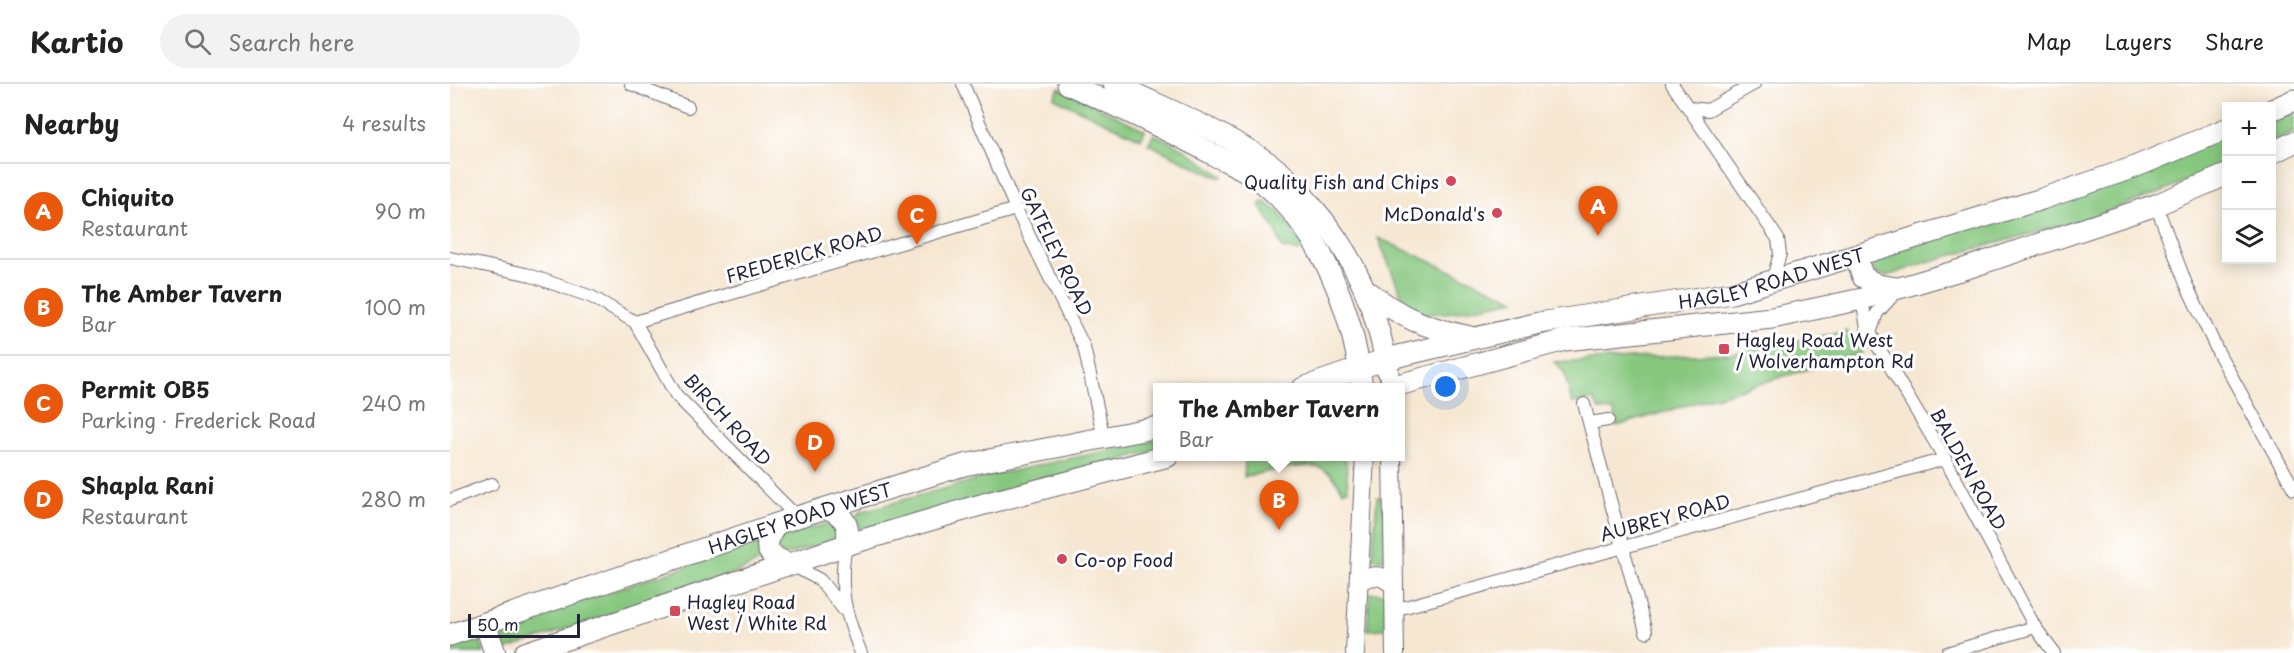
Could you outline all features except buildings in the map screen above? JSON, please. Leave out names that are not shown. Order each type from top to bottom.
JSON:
[{"type":"highway","points":[[1068,84],[1182,137],[1259,179],[1279,198],[1311,238],[1332,273],[1346,312],[1360,366],[1362,383]]},
{"type":"highway","points":[[1114,84],[1265,160],[1302,194],[1336,235],[1353,261],[1366,290],[1386,358],[1389,383]]},
{"type":"highway","points":[[2276,108],[2294,100]]},
{"type":"highway","name":"HAGLEY ROAD WEST","points":[[1314,383],[1386,358],[1539,323],[1732,293],[1862,260],[2080,186],[2222,131]]},
{"type":"highway","points":[[2276,151],[2294,142]]},
{"type":"highway","name":"HAGLEY ROAD WEST","points":[[1405,383],[1565,340],[1772,318],[1862,299],[2156,205],[2222,177]]},
{"type":"highway","points":[[1862,260],[1863,277],[1878,285],[1900,288]]},
{"type":"highway","points":[[1862,260],[1856,277],[1862,299]]},
{"type":"highway","points":[[1366,290],[1395,313],[1427,327],[1474,338]]},
{"type":"highway","name":"HAGLEY ROAD WEST","points":[[450,636],[797,517],[964,465],[1153,428]]},
{"type":"highway","points":[[525,653],[846,545],[984,504],[1153,460]]},
{"type":"highway","points":[[827,508],[840,513],[848,525],[846,545]]},
{"type":"highway","points":[[775,525],[767,540],[767,550],[772,557],[792,565]]},
{"type":"highway","points":[[485,623],[495,653]]},
{"type":"main road","points":[[1357,652],[1365,461]]},
{"type":"main road","points":[[1391,651],[1394,610],[1392,461]]},
{"type":"main road","points":[[1359,581],[1371,575],[1385,577],[1393,585]]},
{"type":"street","points":[[631,84],[688,107]]},
{"type":"street","name":"GATELEY ROAD","points":[[963,84],[1016,209],[1084,347],[1104,439]]},
{"type":"street","points":[[1672,84],[1778,239],[1780,254],[1772,281]]},
{"type":"street","points":[[1690,108],[1708,110],[1754,84]]},
{"type":"street","points":[[2156,205],[2187,284],[2218,352],[2291,475],[2294,489]]},
{"type":"street","name":"FREDERICK ROAD","points":[[635,322],[1016,209]]},
{"type":"street","points":[[450,258],[526,274],[570,289],[592,297],[635,322]]},
{"type":"street","points":[[1870,333],[1877,313],[1900,288]]},
{"type":"street","name":"BALDEN ROAD","points":[[1862,299],[1870,333],[1945,459],[2035,627],[2054,653]]},
{"type":"street","name":"BIRCH ROAD","points":[[635,322],[676,395],[797,517]]},
{"type":"street","points":[[1584,404],[1646,632]]},
{"type":"street","points":[[1590,423],[1608,420]]},
{"type":"street","name":"AUBREY ROAD","points":[[1394,610],[1945,459]]},
{"type":"street","points":[[450,500],[492,484]]},
{"type":"street","points":[[844,611],[841,578],[846,545]]},
{"type":"street","points":[[792,565],[820,580],[844,611],[861,653]]},
{"type":"street","points":[[1947,653],[2035,627]]},
{"type":"green space","points":[[1059,88],[1145,130],[1141,139],[1054,98]]},
{"type":"green space","points":[[2294,107],[2294,132],[2276,141],[2276,115]]},
{"type":"green space","points":[[1154,134],[1182,148],[1223,176],[1221,178],[1212,175],[1148,144]]},
{"type":"green space","points":[[2222,136],[2222,166],[2156,194],[2082,220],[1927,262],[1887,276],[1876,274],[1872,269],[1877,258]]},
{"type":"green space","points":[[1263,201],[1278,211],[1304,244],[1299,252],[1282,248],[1276,231],[1259,205]]},
{"type":"green space","points":[[1378,238],[1516,300],[1455,312],[1426,314],[1406,306]]},
{"type":"green space","points":[[1847,331],[1862,353],[1617,426],[1614,411],[1600,410],[1593,400],[1572,403],[1564,372],[1554,362],[1732,353]]},
{"type":"green space","points":[[1153,441],[1153,451],[861,530],[854,519],[860,512],[993,475]]},
{"type":"green space","points":[[1245,461],[1346,461],[1348,490],[1343,491],[1327,472],[1313,466],[1282,469],[1244,477]]},
{"type":"green space","points":[[1377,497],[1385,497],[1386,559],[1372,559]]},
{"type":"green space","points":[[833,522],[841,531],[834,540],[784,556],[775,547],[778,537]]},
{"type":"green space","points":[[758,543],[764,559],[743,570],[502,651],[498,628]]},
{"type":"green space","points":[[1370,593],[1385,594],[1385,629],[1367,630]]},
{"type":"green space","points":[[479,637],[484,653],[450,653],[450,645]]},
{"type":"place","name":"Quality Fish and Chips","points":[[1451,181]]},
{"type":"place","name":"McDonald's","points":[[1497,213]]},
{"type":"place","name":"Chiquito","points":[[1598,236]]},
{"type":"place","name":"Permit OB5","points":[[917,245]]},
{"type":"place","name":"Hagley Road West / Wolverhampton Rd","points":[[1724,349]]},
{"type":"place","name":"Shapla Rani","points":[[815,472]]},
{"type":"place","name":"The Amber Tavern","points":[[1279,530]]},
{"type":"place","name":"Co-op Food","points":[[1062,559]]},
{"type":"place","name":"Hagley Road West / White Rd","points":[[675,611]]}]
